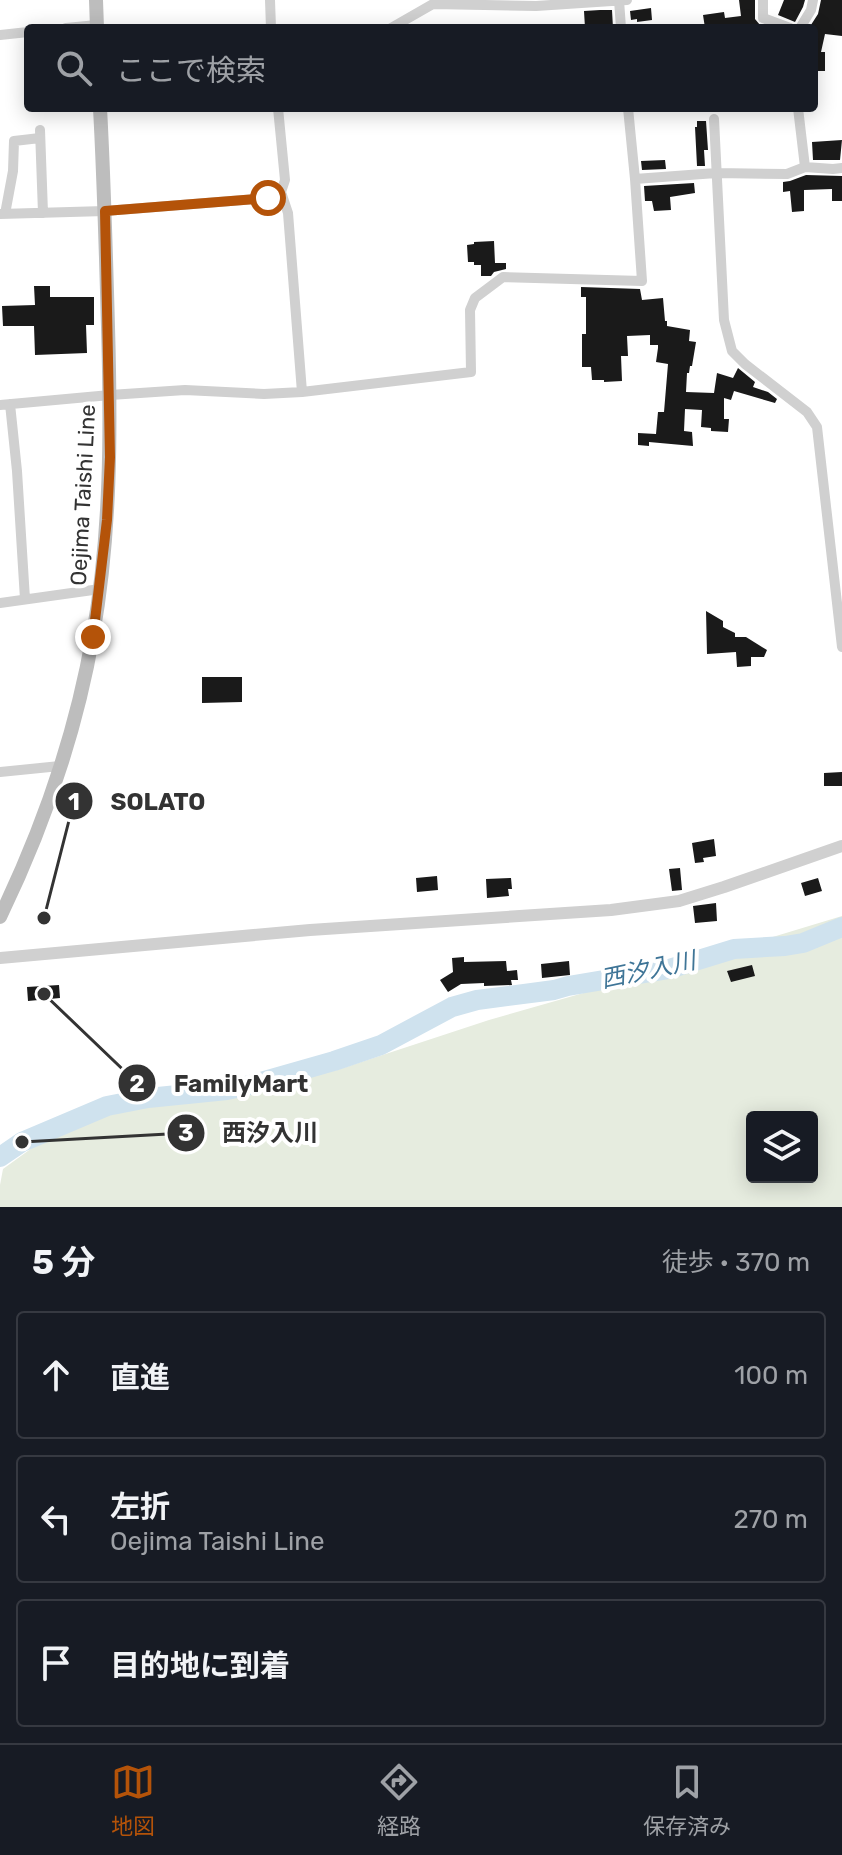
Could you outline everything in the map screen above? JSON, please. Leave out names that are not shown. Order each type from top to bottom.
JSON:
[{"type":"main road","points":[[96,0],[97,24]]},
{"type":"main road","name":"Oejima Taishi Line","points":[[0,917],[23,869],[74,723],[100,589],[109,489],[110,395],[100,112]]},
{"type":"street","points":[[270,0],[271,24]]},
{"type":"street","points":[[763,0],[763,18],[779,24]]},
{"type":"street","points":[[802,24],[813,0]]},
{"type":"street","points":[[398,24],[433,4],[622,1],[621,24]]},
{"type":"street","points":[[0,35],[24,32]]},
{"type":"street","points":[[278,112],[285,180],[281,192],[288,213],[302,392]]},
{"type":"street","points":[[25,599],[17,471],[5,405],[185,390],[264,394],[302,392],[471,372],[470,310],[475,298],[503,277],[642,281],[628,112]]},
{"type":"street","points":[[798,112],[805,167]]},
{"type":"street","points":[[714,119],[724,320],[732,351],[807,412],[817,427],[842,647]]},
{"type":"street","points":[[43,213],[40,134],[14,141],[13,171],[2,214],[43,213],[105,211],[268,198],[281,192]]},
{"type":"street","points":[[635,179],[716,173],[787,174],[805,167],[842,168]]},
{"type":"street","points":[[0,603],[100,589]]},
{"type":"street","points":[[0,772],[60,766]]},
{"type":"street","points":[[0,958],[281,932],[611,910],[679,901],[842,846]]},
{"type":"shaded area","points":[[842,916],[842,1207],[0,1207],[3,1169],[43,1140],[121,1104],[337,1070],[489,1020]]},
{"type":"building","points":[[739,0],[755,0],[755,19],[759,24],[704,24],[703,15],[724,12],[725,18],[741,16]]},
{"type":"building","points":[[784,0],[805,0],[795,22],[778,15]]},
{"type":"building","points":[[821,0],[842,0],[842,36],[825,34],[821,52],[825,52],[825,71],[818,71],[818,24],[812,24]]},
{"type":"building","points":[[651,8],[652,20],[631,20],[630,11]]},
{"type":"building","points":[[612,10],[613,24],[585,24],[584,11]]},
{"type":"building","points":[[697,121],[706,121],[708,150],[704,150],[705,166],[697,166]]},
{"type":"building","points":[[842,140],[840,160],[813,160],[812,142]]},
{"type":"building","points":[[665,160],[666,169],[642,170],[641,161]]},
{"type":"building","points":[[806,175],[842,176],[842,201],[832,201],[832,189],[804,190],[804,211],[792,212],[790,191],[783,192],[783,182]]},
{"type":"building","points":[[694,183],[695,193],[670,197],[671,210],[654,211],[652,201],[645,201],[644,186]]},
{"type":"building","points":[[494,241],[495,263],[506,263],[506,269],[491,276],[481,276],[481,265],[468,262],[467,245]]},
{"type":"building","points":[[34,286],[50,286],[50,297],[94,297],[94,325],[86,325],[87,353],[35,355],[34,326],[3,326],[2,306],[35,305]]},
{"type":"building","points":[[581,287],[640,289],[642,300],[663,298],[667,326],[690,330],[689,341],[696,342],[692,366],[687,373],[686,392],[714,393],[717,373],[733,378],[738,368],[755,382],[753,387],[777,399],[775,403],[734,391],[731,400],[724,398],[724,419],[729,419],[728,432],[701,427],[702,410],[685,409],[684,431],[692,432],[693,446],[649,442],[649,446],[638,445],[638,433],[656,434],[658,412],[664,412],[668,364],[656,362],[658,345],[650,345],[650,335],[627,336],[628,356],[621,356],[622,381],[592,380],[591,367],[582,367],[586,297],[581,297]]},
{"type":"building","points":[[706,611],[723,621],[723,627],[735,633],[735,637],[746,637],[767,650],[764,657],[751,657],[751,666],[737,667],[736,652],[707,654]]},
{"type":"building","points":[[202,677],[242,677],[242,702],[202,703]]},
{"type":"building","points":[[842,772],[842,786],[824,786],[824,773]]},
{"type":"building","points":[[714,839],[716,856],[695,863],[692,843]]},
{"type":"building","points":[[680,868],[682,890],[672,891],[669,869]]},
{"type":"building","points":[[437,876],[438,890],[417,892],[416,878]]},
{"type":"building","points":[[511,878],[509,896],[487,898],[486,879]]},
{"type":"building","points":[[818,878],[822,891],[805,896],[801,883]]},
{"type":"building","points":[[716,903],[717,921],[695,923],[693,906]]},
{"type":"building","points":[[464,957],[464,962],[506,961],[507,971],[517,970],[518,980],[511,980],[512,985],[461,984],[448,992],[440,980],[453,972],[452,958]]},
{"type":"building","points":[[569,961],[570,975],[542,978],[541,964]]},
{"type":"building","points":[[752,965],[755,976],[731,982],[727,971]]},
{"type":"building","points":[[59,985],[60,998],[28,1001],[27,987]]},
{"type":"waterway","name":"西汐入川","points":[[0,1157],[22,1142],[107,1106],[148,1098],[227,1090],[334,1061],[381,1045],[452,1007],[477,1000],[554,990],[669,969],[734,949],[803,943],[842,927]]},
{"type":"place","name":"SOLATO","points":[[44,918]]},
{"type":"place","name":"FamilyMart","points":[[44,994]]},
{"type":"place","name":"西汐入川","points":[[22,1142]]},
{"type":"route","points":[[93,637],[107,520],[110,457],[105,211],[268,198]]}]
